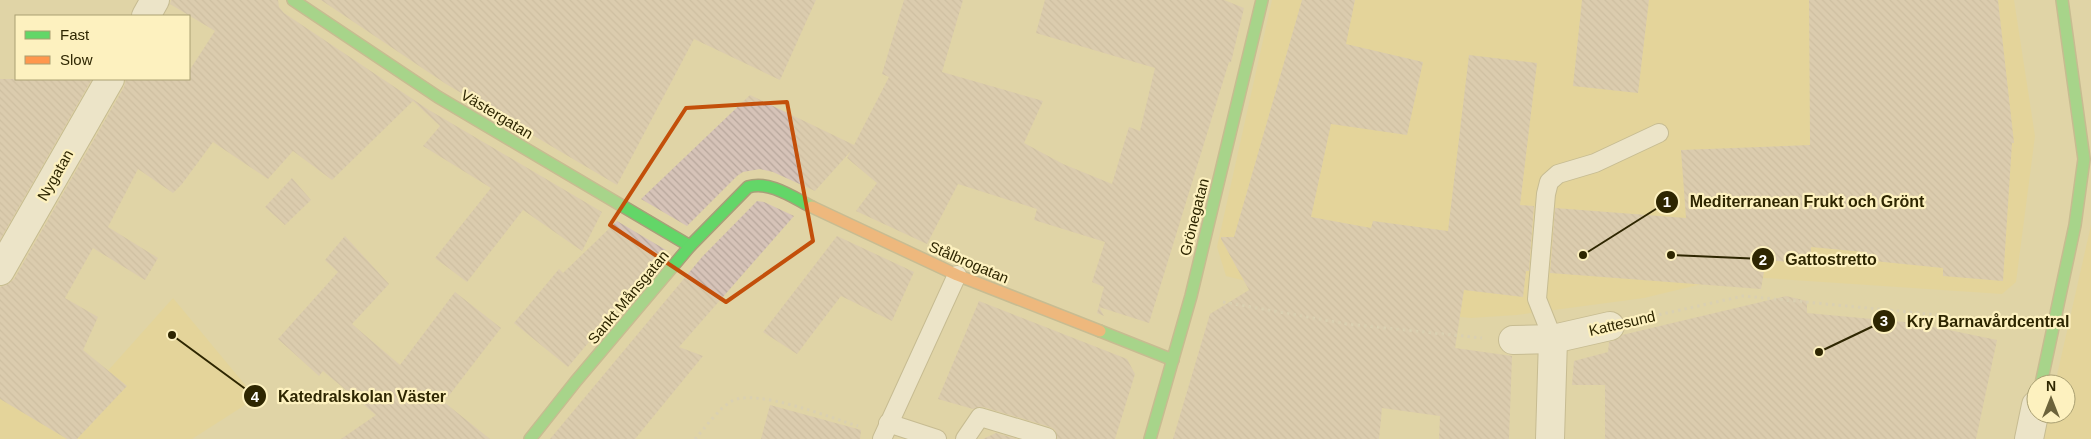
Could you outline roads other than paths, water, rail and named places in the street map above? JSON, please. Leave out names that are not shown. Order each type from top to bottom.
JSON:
[{"type":"street","points":[[147,15],[155,0]]},
{"type":"street","name":"Västergatan","points":[[293,0],[438,97],[690,246]]},
{"type":"street","name":"Grönegatan","points":[[1150,439],[1191,296],[1262,0]]},
{"type":"street","points":[[2043,374],[2088,159],[2062,0]]},
{"type":"street","name":"Nygatan","points":[[0,271],[109,80]]},
{"type":"street","name":"Sankt Månsgatan","points":[[530,439],[576,381],[690,246],[748,187],[757,184]]},
{"type":"street","name":"Stålbrogatan","points":[[757,184],[769,187],[957,275],[1174,360]]},
{"type":"street","name":"Kattesund","points":[[1513,340],[1553,339],[1610,326]]},
{"type":"street","points":[[1550,439],[1553,339]]},
{"type":"street","points":[[2029,439],[2032,424]]},
{"type":"lane","points":[[1553,339],[1537,299],[1546,194],[1549,182],[1558,174],[1595,163],[1659,133]]},
{"type":"lane","points":[[937,439],[885,432],[957,275]]},
{"type":"lane","points":[[965,439],[980,417],[1047,437]]},
{"type":"place","name":"Mediterranean Frukt och Grönt","points":[[1583,255]]},
{"type":"place","name":"Gattostretto","points":[[1671,255]]},
{"type":"place","name":"Katedralskolan Väster","points":[[172,335]]},
{"type":"place","name":"Kry Barnavårdcentral","points":[[1819,352]]}]
